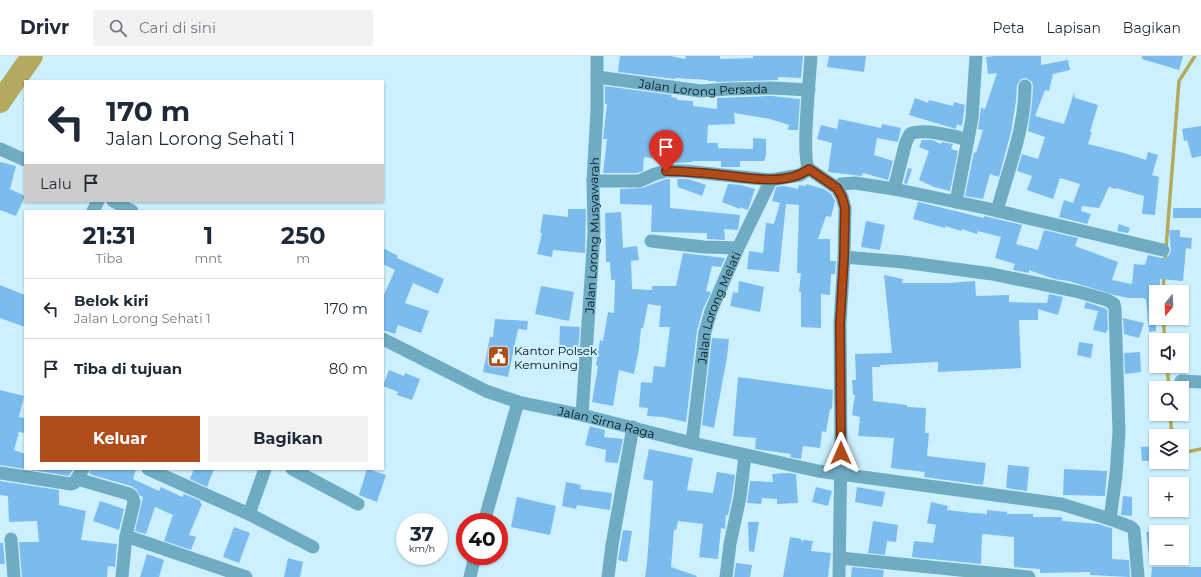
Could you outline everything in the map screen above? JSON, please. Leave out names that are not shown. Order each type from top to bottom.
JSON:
[{"type":"street","name":"Jalan Lorong Musyawarah","points":[[582,415],[594,233],[593,180],[597,110],[597,56]]},
{"type":"street","points":[[811,56],[805,153],[806,164],[809,169],[837,188],[842,197],[845,208],[840,323],[839,577]]},
{"type":"street","points":[[956,202],[972,118],[976,56]]},
{"type":"street","name":"Jalan Lorong Persada","points":[[597,77],[701,91],[750,88],[809,90]]},
{"type":"street","points":[[997,211],[1013,157],[1024,107],[1025,86]]},
{"type":"street","points":[[894,189],[906,142],[910,134],[916,132],[941,134],[968,140]]},
{"type":"street","points":[[0,149],[24,160]]},
{"type":"street","points":[[593,180],[639,182],[655,174],[666,171],[685,171],[771,180],[800,175],[809,169]]},
{"type":"street","name":"Jalan Lorong Melati","points":[[692,443],[705,332],[711,311],[738,248],[771,180]]},
{"type":"street","points":[[837,188],[840,184],[855,183],[894,189],[997,211],[1163,250]]},
{"type":"street","points":[[115,202],[130,210]]},
{"type":"street","points":[[652,241],[704,247],[738,248]]},
{"type":"street","points":[[844,257],[903,262],[992,274],[1079,292],[1107,300],[1114,304],[1119,432],[1116,475],[1110,519]]},
{"type":"street","name":"Jalan Sirna Raga","points":[[384,340],[486,391],[518,402],[633,427],[745,456],[818,471],[1060,504],[1110,519],[1134,530],[1138,577]]},
{"type":"street","points":[[1189,381],[1201,382]]},
{"type":"street","points":[[487,513],[518,402]]},
{"type":"street","points":[[608,577],[612,545],[633,427]]},
{"type":"street","points":[[726,577],[730,544],[740,497],[745,456]]},
{"type":"street","points":[[150,470],[249,514],[313,547]]},
{"type":"street","points":[[249,514],[265,470]]},
{"type":"street","points":[[294,470],[358,504]]},
{"type":"street","points":[[0,473],[71,484],[74,483],[80,474],[132,496],[134,502],[126,536],[122,577]]},
{"type":"street","points":[[126,536],[246,577]]},
{"type":"street","points":[[11,539],[14,577]]},
{"type":"street","points":[[840,558],[970,575],[1029,577]]},
{"type":"street","points":[[470,577],[473,565]]},
{"type":"building","points":[[620,56],[670,56],[685,59],[686,56],[720,56],[720,59],[753,58],[753,56],[803,56],[801,78],[778,77],[778,80],[716,82],[618,72]]},
{"type":"building","points":[[829,56],[866,56],[864,72],[827,67]]},
{"type":"building","points":[[1041,56],[1041,65],[1068,60],[1070,70],[1053,74],[1049,91],[1045,90],[1035,116],[1064,124],[1074,93],[1075,98],[1098,105],[1088,144],[1146,160],[1148,152],[1158,155],[1152,175],[1159,177],[1155,215],[1142,214],[1144,196],[1109,187],[1099,208],[1082,206],[1081,211],[1091,214],[1087,224],[1059,217],[1064,200],[1073,203],[1080,184],[1060,178],[1053,199],[1027,190],[1032,176],[1017,171],[1022,154],[1038,159],[1045,137],[1028,131],[1033,86],[1032,82],[1026,78],[1021,79],[1017,85],[1011,132],[999,177],[990,174],[983,199],[965,196],[974,152],[976,153],[983,130],[978,129],[981,108],[985,109],[997,73],[988,74],[986,57]]},
{"type":"building","points":[[1142,56],[1183,56],[1179,70],[1142,59]]},
{"type":"building","points":[[605,86],[672,95],[671,97],[677,98],[677,100],[693,101],[693,106],[717,109],[717,98],[772,96],[800,99],[798,130],[788,130],[789,125],[770,119],[734,113],[735,124],[708,125],[707,143],[718,143],[718,148],[753,149],[753,138],[766,139],[766,155],[764,161],[740,161],[740,167],[721,167],[721,161],[692,161],[676,163],[644,157],[643,171],[637,173],[603,173],[607,139],[603,139],[607,104],[605,104]]},
{"type":"building","points":[[915,98],[928,103],[929,100],[953,106],[954,102],[965,105],[962,126],[957,124],[956,129],[909,115]]},
{"type":"building","points":[[839,119],[881,128],[882,124],[901,128],[898,142],[877,138],[874,155],[893,161],[888,180],[863,173],[862,176],[828,172],[832,143],[817,139],[821,125],[837,129]]},
{"type":"building","points":[[1201,126],[1201,156],[1192,158],[1187,140],[1184,141],[1182,129]]},
{"type":"building","points":[[922,140],[932,140],[941,144],[942,142],[953,144],[951,149],[958,151],[950,191],[934,187],[919,180],[929,151],[919,147]]},
{"type":"building","points":[[0,162],[16,166],[10,189],[24,196],[24,198],[16,216],[0,210]]},
{"type":"building","points":[[908,168],[912,169],[907,184],[904,183]]},
{"type":"building","points":[[666,179],[670,179],[670,208],[740,215],[738,230],[724,229],[725,240],[707,239],[707,233],[651,232],[652,205],[620,204],[620,189],[642,188]]},
{"type":"building","points":[[677,179],[688,179],[706,185],[702,196],[678,187]]},
{"type":"building","points":[[728,184],[741,185],[755,189],[748,210],[740,207],[740,209],[722,202]]},
{"type":"building","points":[[806,184],[824,189],[831,194],[835,201],[831,217],[826,216],[818,239],[830,239],[830,261],[836,261],[835,274],[831,274],[830,295],[821,294],[821,328],[801,327],[801,292],[799,292],[801,273],[797,273],[799,205],[786,204],[779,272],[747,269],[749,251],[763,253],[766,223],[774,224],[780,203],[772,201],[776,187],[784,186],[798,189],[799,185],[806,186]]},
{"type":"building","points":[[918,202],[984,218],[984,216],[1022,225],[1016,244],[1038,250],[1044,230],[1078,238],[1075,246],[1118,262],[1112,280],[1132,284],[1134,264],[1145,265],[1148,255],[1166,258],[1169,255],[1171,251],[1169,230],[1180,230],[1180,237],[1192,238],[1191,249],[1186,248],[1183,281],[1160,279],[1160,285],[1149,285],[1149,325],[1156,325],[1156,331],[1149,332],[1146,299],[1144,298],[1128,298],[1114,295],[1069,281],[1054,279],[1029,270],[1029,273],[1013,270],[1015,264],[995,258],[1001,237],[978,231],[977,234],[962,229],[961,231],[945,226],[945,228],[913,219]]},
{"type":"building","points":[[1173,208],[1201,208],[1201,218],[1173,218]]},
{"type":"building","points":[[568,209],[586,209],[585,253],[553,250],[552,257],[537,254],[542,233],[540,233],[543,214],[568,217]]},
{"type":"building","points":[[621,212],[623,248],[637,246],[639,260],[631,261],[632,289],[652,290],[652,286],[676,286],[683,253],[725,258],[721,267],[712,266],[706,291],[711,292],[703,309],[697,331],[686,422],[663,417],[647,416],[648,408],[639,407],[641,382],[652,383],[654,366],[665,367],[670,327],[659,327],[661,306],[648,304],[643,328],[641,328],[634,374],[619,370],[613,406],[592,402],[598,366],[596,365],[600,340],[603,341],[608,312],[614,313],[615,280],[611,280],[610,262],[606,262],[605,213]]},
{"type":"building","points":[[866,221],[885,225],[880,250],[861,247]]},
{"type":"building","points":[[1119,224],[1130,228],[1128,233],[1117,231]]},
{"type":"building","points":[[384,249],[398,256],[397,258],[444,279],[438,294],[413,283],[405,303],[429,311],[421,333],[398,325],[395,334],[384,330],[384,295],[395,270],[384,264]]},
{"type":"building","points":[[884,275],[903,279],[902,283],[948,283],[975,281],[976,296],[1009,295],[1009,302],[1047,303],[1049,294],[1063,297],[1058,315],[1038,309],[1038,320],[1019,320],[1021,368],[938,372],[938,362],[880,365],[880,367],[872,367],[873,401],[907,405],[907,407],[926,408],[925,433],[929,433],[927,456],[986,463],[983,485],[924,477],[925,472],[891,468],[894,438],[858,436],[860,417],[852,415],[855,395],[853,395],[852,380],[856,380],[855,354],[892,353]]},
{"type":"building","points":[[739,281],[764,287],[760,312],[730,306],[733,292],[738,293]]},
{"type":"building","points":[[0,285],[24,295],[24,327],[0,318]]},
{"type":"building","points":[[541,286],[574,292],[569,321],[535,314]]},
{"type":"building","points":[[1086,302],[1107,309],[1108,329],[1106,333],[1093,330],[1098,311],[1084,308]]},
{"type":"building","points":[[1123,318],[1144,323],[1139,338],[1124,334]]},
{"type":"building","name":"Kantor Polsek Kemuning","points":[[495,319],[528,321],[527,330],[518,329],[508,377],[483,372],[490,337],[493,337]]},
{"type":"building","points":[[560,326],[580,327],[578,352],[559,351]]},
{"type":"building","points":[[712,338],[729,339],[714,428],[702,425]]},
{"type":"building","points":[[1079,342],[1093,344],[1091,358],[1077,355]]},
{"type":"building","points":[[1140,352],[1141,372],[1125,374],[1124,353]]},
{"type":"building","points":[[389,370],[404,376],[405,373],[420,379],[412,400],[397,395],[398,392],[384,386]]},
{"type":"building","points":[[738,377],[833,390],[832,409],[830,409],[826,432],[822,431],[820,448],[803,446],[801,459],[790,457],[791,454],[755,449],[756,438],[733,436]]},
{"type":"building","points":[[0,390],[24,396],[19,417],[24,418],[24,433],[19,432],[14,450],[24,454],[24,469],[0,465]]},
{"type":"building","points":[[590,426],[605,430],[604,437],[623,439],[618,463],[605,462],[606,450],[585,445]]},
{"type":"building","points":[[1149,446],[1149,461],[1142,461],[1141,447]]},
{"type":"building","points":[[649,449],[693,458],[687,490],[713,493],[717,472],[735,475],[728,515],[726,515],[725,529],[721,528],[718,559],[699,557],[703,524],[678,521],[676,530],[674,530],[671,567],[697,576],[696,577],[645,577],[653,481],[643,479]]},
{"type":"building","points":[[1008,465],[1029,467],[1027,491],[1006,488]]},
{"type":"building","points":[[1064,469],[1107,471],[1105,496],[1063,495]]},
{"type":"building","points":[[32,470],[72,470],[69,476]]},
{"type":"building","points":[[91,470],[136,470],[133,479],[159,491],[161,487],[182,497],[184,494],[201,501],[200,503],[202,504],[189,535],[196,537],[191,550],[164,541],[173,515],[155,507],[146,534],[135,531],[143,497],[140,496],[137,490],[131,486],[89,474]]},
{"type":"building","points":[[194,470],[214,470],[207,487],[190,479]]},
{"type":"building","points":[[367,470],[386,475],[377,502],[359,495]]},
{"type":"building","points":[[772,474],[796,474],[798,503],[777,504],[777,499],[762,498],[761,504],[747,503],[750,481],[773,482]]},
{"type":"building","points":[[0,481],[59,490],[59,505],[86,511],[81,540],[117,544],[115,567],[108,566],[107,577],[22,577],[19,542],[39,542],[37,521],[9,522],[8,496],[0,495]]},
{"type":"building","points":[[566,482],[581,485],[580,489],[612,493],[610,510],[577,505],[576,509],[562,506]]},
{"type":"building","points":[[816,487],[832,491],[828,506],[812,502]]},
{"type":"building","points":[[857,487],[885,492],[882,507],[855,502]]},
{"type":"building","points":[[1123,496],[1132,497],[1132,516],[1121,515]]},
{"type":"building","points":[[517,497],[556,506],[550,535],[511,527]]},
{"type":"building","points":[[100,501],[124,509],[119,530],[93,521]]},
{"type":"building","points":[[931,502],[948,506],[947,510],[987,514],[987,510],[1007,512],[1007,514],[1033,514],[1033,517],[1062,517],[1062,521],[1099,524],[1112,528],[1112,559],[1129,560],[1130,577],[1090,575],[1090,572],[1040,573],[1040,569],[1014,567],[1014,537],[984,534],[982,535],[981,564],[912,557],[914,541],[933,543],[936,525],[927,523]]},
{"type":"building","points":[[873,521],[898,525],[896,542],[887,541],[885,555],[868,553]]},
{"type":"building","points":[[748,522],[759,522],[754,552],[749,551]]},
{"type":"building","points":[[234,527],[250,533],[239,563],[223,557]]},
{"type":"building","points":[[623,530],[632,531],[627,562],[618,560]]},
{"type":"building","points":[[1146,532],[1149,532],[1149,554]]},
{"type":"building","points":[[790,537],[801,539],[802,543],[803,540],[813,541],[811,551],[831,553],[828,577],[783,577]]},
{"type":"building","points":[[0,543],[3,543],[5,564],[0,564]]},
{"type":"building","points":[[147,554],[164,560],[159,577],[140,577]]},
{"type":"building","points":[[288,558],[303,562],[300,577],[284,577]]},
{"type":"building","points":[[736,563],[752,565],[750,577],[734,577]]},
{"type":"building","points":[[852,567],[884,570],[883,577],[851,577]]},
{"type":"building","points":[[1152,567],[1201,567],[1201,577],[1151,577]]},
{"type":"waterway","points":[[0,102],[32,56]]},
{"type":"waterway","points":[[1165,261],[1179,81],[1195,56]]},
{"type":"waterway","points":[[1163,285],[1164,275]]},
{"type":"waterway","points":[[1164,325],[1164,333]]},
{"type":"waterway","points":[[1168,373],[1168,381]]},
{"type":"waterway","points":[[1171,421],[1171,429]]},
{"type":"waterway","points":[[1189,452],[1201,449]]},
{"type":"place","name":"Kantor Polsek Kemuning","points":[[499,357]]},
{"type":"route","points":[[666,171],[685,171],[771,180],[800,175],[809,169],[837,188],[842,197],[845,208],[840,323],[841,453]]}]
